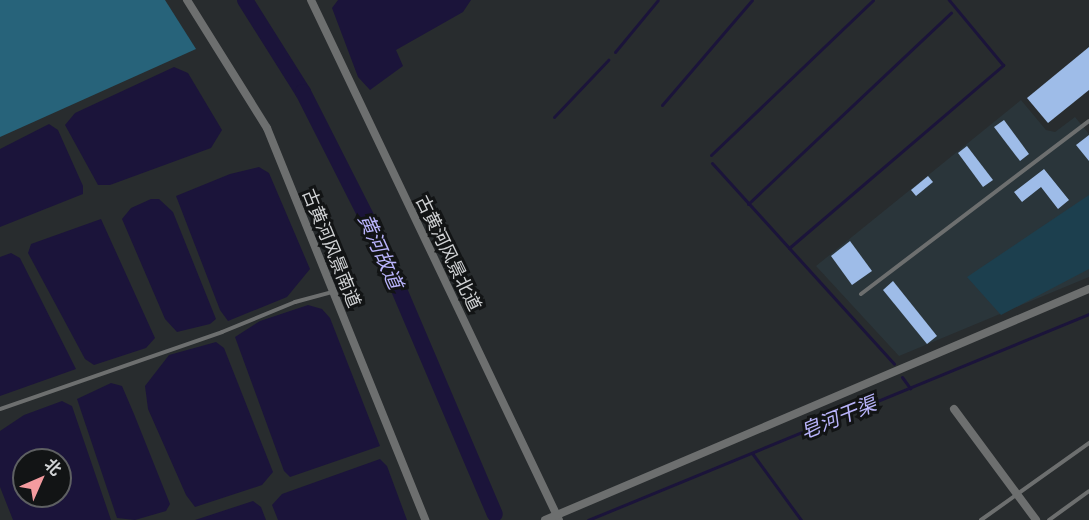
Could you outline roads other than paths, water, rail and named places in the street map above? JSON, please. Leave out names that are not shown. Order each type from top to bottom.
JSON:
[{"type":"street","name":"古黄河风景南道","points":[[187,0],[267,128],[425,520]]},
{"type":"street","name":"古黄河风景北道","points":[[311,0],[558,518]]},
{"type":"street","points":[[545,520],[558,518],[1089,289]]},
{"type":"street","points":[[954,409],[1036,520]]},
{"type":"lane","points":[[861,294],[1089,121]]},
{"type":"lane","points":[[0,409],[222,332],[295,302],[334,292]]},
{"type":"lane","points":[[981,520],[1089,443]]},
{"type":"lane","points":[[1049,520],[1089,491]]},
{"type":"waterway","name":"黄河故道","points":[[245,0],[303,92],[377,238],[495,514]]},
{"type":"waterway","points":[[615,52],[658,0]]},
{"type":"waterway","points":[[662,105],[752,0]]},
{"type":"waterway","points":[[711,155],[873,0]]},
{"type":"waterway","points":[[789,248],[1003,65],[949,0]]},
{"type":"waterway","points":[[748,204],[951,13]]},
{"type":"waterway","points":[[554,117],[608,60]]},
{"type":"waterway","points":[[712,163],[894,364]]},
{"type":"waterway","name":"皂河干渠","points":[[588,520],[1089,314]]},
{"type":"waterway","points":[[902,377],[910,388]]},
{"type":"waterway","points":[[752,453],[801,520]]}]
